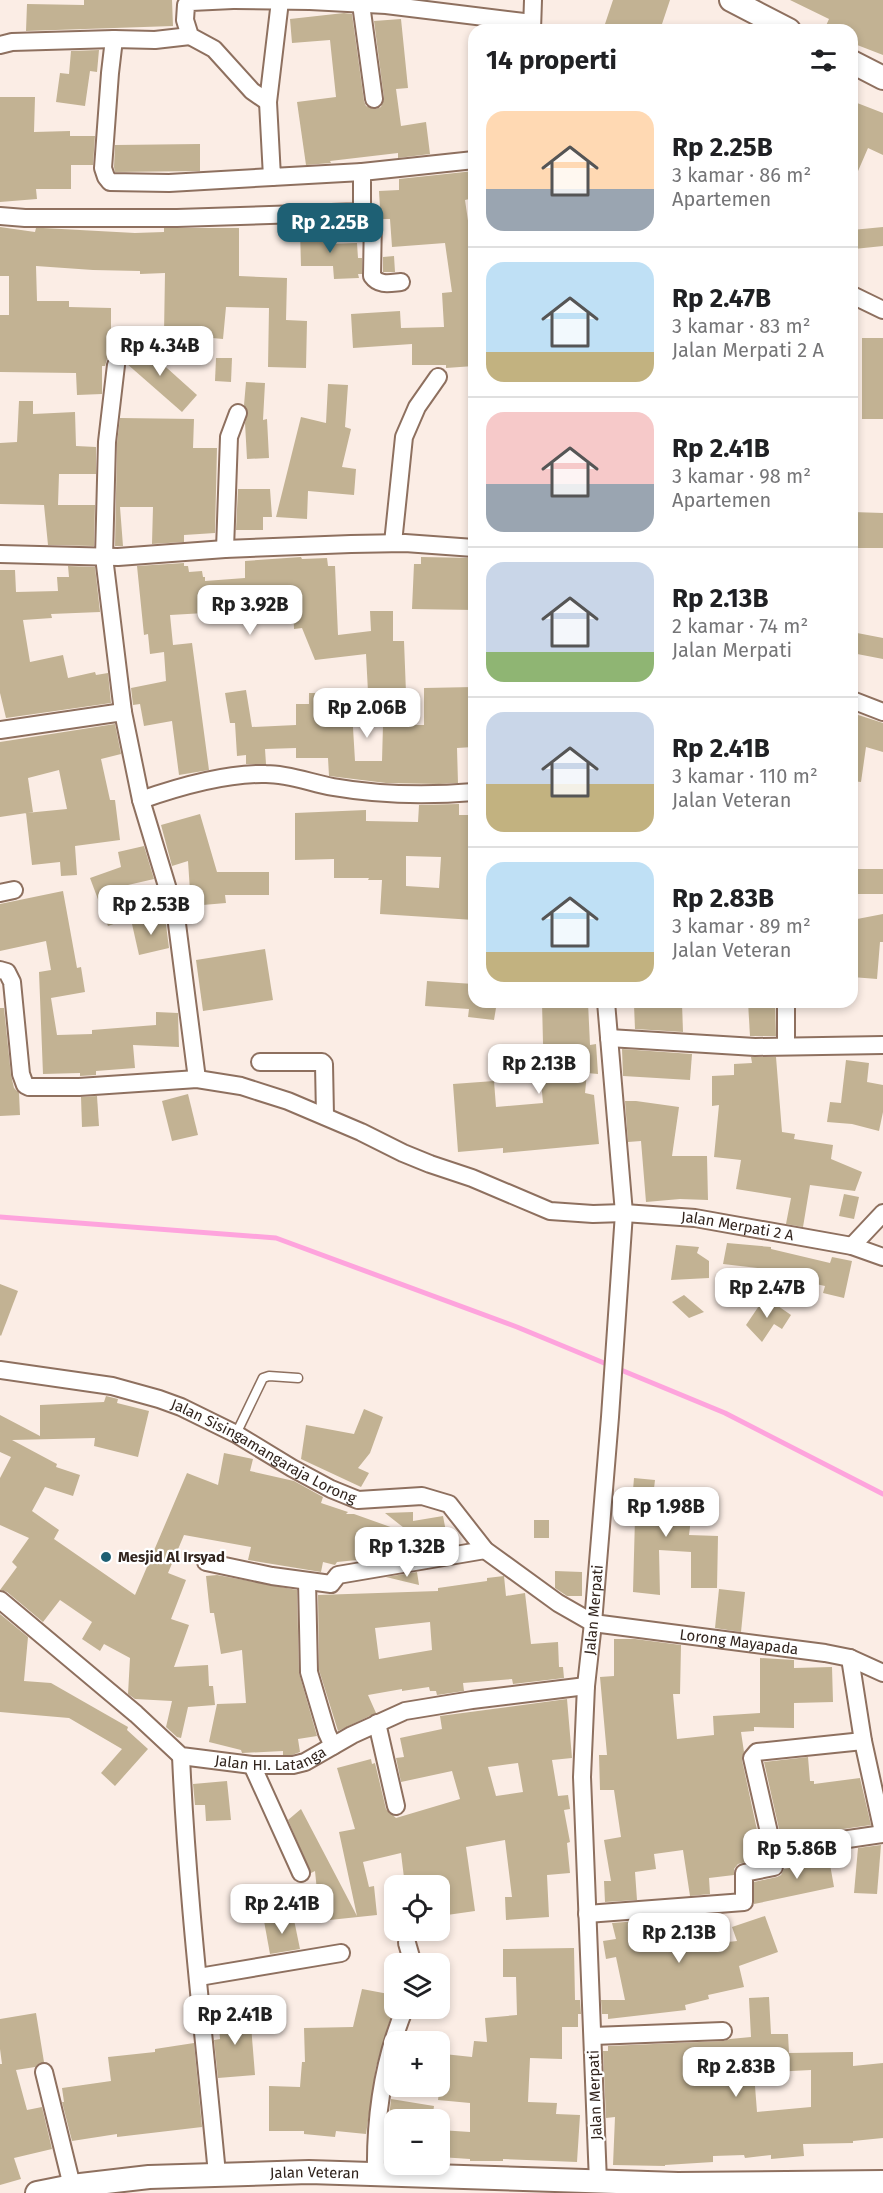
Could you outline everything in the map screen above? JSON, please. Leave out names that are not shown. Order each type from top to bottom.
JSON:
[{"type":"street","points":[[190,36],[185,20],[186,5],[191,2],[234,0],[386,5],[512,24]]},
{"type":"street","points":[[532,24],[533,0]]},
{"type":"street","points":[[731,0],[777,24]]},
{"type":"street","points":[[272,177],[268,102],[280,2]]},
{"type":"street","points":[[361,4],[374,99]]},
{"type":"street","points":[[0,45],[12,42],[155,40],[190,36],[214,49],[252,91],[268,102]]},
{"type":"street","points":[[114,39],[103,168],[105,177],[110,182],[169,183],[362,172],[468,161]]},
{"type":"street","points":[[858,66],[883,78]]},
{"type":"street","points":[[362,172],[362,212]]},
{"type":"street","points":[[0,216],[166,218],[362,212],[373,216],[372,276],[376,281],[387,284],[401,282]]},
{"type":"street","points":[[858,299],[883,310]]},
{"type":"street","points":[[116,365],[107,442],[104,557],[123,712],[141,800],[176,916],[197,1080]]},
{"type":"street","points":[[393,543],[404,437],[417,407],[438,376]]},
{"type":"street","points":[[225,549],[229,437],[238,413]]},
{"type":"street","points":[[0,554],[104,557],[225,549],[393,543],[468,548]]},
{"type":"street","points":[[858,702],[883,712]]},
{"type":"street","points":[[0,730],[123,712]]},
{"type":"street","points":[[141,800],[194,784],[266,774],[293,777],[334,787],[380,792],[417,794],[468,792]]},
{"type":"street","name":"Jalan Merpati 2 A","points":[[0,970],[7,972],[12,982],[21,1074],[25,1085],[33,1088],[197,1080],[241,1086],[288,1101],[403,1153],[472,1178],[550,1211],[695,1218],[852,1246],[883,1257]]},
{"type":"street","name":"Jalan Merpati","points":[[598,2182],[582,1777],[586,1686],[610,1417],[624,1213],[606,1008]]},
{"type":"street","points":[[786,1008],[786,1046]]},
{"type":"street","points":[[609,1038],[755,1047],[883,1045]]},
{"type":"street","points":[[261,1062],[321,1062],[324,1064],[325,1116]]},
{"type":"street","points":[[852,1246],[883,1213]]},
{"type":"street","name":"Jalan Sisingamangaraja Lorong","points":[[0,1370],[112,1386],[181,1407],[236,1434],[331,1489],[358,1500],[422,1496],[449,1504],[484,1550],[558,1603],[593,1623]]},
{"type":"street","points":[[206,1562],[272,1576],[331,1584],[338,1575],[484,1550]]},
{"type":"street","points":[[307,1581],[309,1672],[333,1746]]},
{"type":"street","points":[[0,1600],[136,1714],[182,1756],[185,1845],[217,2174]]},
{"type":"street","name":"Lorong Mayapada","points":[[593,1623],[825,1653],[850,1658],[883,1673]]},
{"type":"street","points":[[773,1850],[883,1833],[863,1741],[850,1658]]},
{"type":"street","name":"Jalan HI. Latanga","points":[[182,1756],[252,1765],[293,1766],[405,1711],[586,1686]]},
{"type":"street","points":[[377,1723],[396,1806]]},
{"type":"street","points":[[587,1914],[744,1902],[744,1873],[774,1866],[773,1850],[753,1755],[757,1752],[863,1741]]},
{"type":"street","points":[[252,1765],[302,1873]]},
{"type":"street","points":[[407,1943],[410,1953]]},
{"type":"street","points":[[199,1977],[341,1953]]},
{"type":"street","points":[[376,2173],[376,2140],[382,2086],[394,2035],[401,2019]]},
{"type":"street","points":[[593,2036],[723,2031]]},
{"type":"street","points":[[44,2072],[72,2186]]},
{"type":"street","name":"Jalan Veteran","points":[[37,2193],[72,2186],[150,2185],[217,2174],[376,2173],[463,2185],[598,2182],[822,2188],[883,2182]]},
{"type":"lane","points":[[236,1434],[263,1378],[269,1376],[298,1378]]},
{"type":"building","points":[[84,0],[172,0],[173,26],[26,31],[27,4],[84,5]]},
{"type":"building","points":[[613,0],[670,0],[662,24],[605,24]]},
{"type":"building","points":[[790,0],[883,0],[883,55],[858,45],[858,24],[827,24],[829,19]]},
{"type":"building","points":[[352,14],[364,101],[366,106],[375,109],[381,107],[384,98],[374,21],[401,19],[408,88],[396,89],[401,126],[426,122],[430,154],[398,158],[398,153],[306,165],[297,102],[336,97],[330,40],[292,43],[290,19]]},
{"type":"building","points":[[99,50],[97,72],[90,71],[85,106],[56,102],[60,73],[69,74],[71,51]]},
{"type":"building","points":[[0,97],[35,97],[34,132],[70,131],[70,136],[95,136],[93,165],[71,165],[71,189],[36,189],[37,199],[0,202]]},
{"type":"building","points":[[858,103],[883,113],[883,155],[868,148],[858,171]]},
{"type":"building","points":[[200,144],[200,171],[115,172],[115,145]]},
{"type":"building","points":[[468,172],[468,199],[465,200],[468,221],[468,366],[446,368],[446,365],[412,365],[412,344],[353,348],[351,314],[400,311],[401,328],[444,327],[442,293],[452,292],[445,243],[392,247],[390,219],[383,219],[379,191],[399,190],[399,179]]},
{"type":"building","points":[[0,227],[35,232],[36,228],[43,228],[135,233],[164,232],[164,228],[239,228],[239,276],[287,278],[286,320],[307,321],[306,368],[268,367],[269,308],[226,307],[223,339],[201,337],[201,334],[164,333],[165,273],[140,274],[140,271],[36,266],[37,301],[69,301],[69,307],[111,308],[111,356],[107,359],[105,366],[102,366],[102,394],[77,395],[76,373],[0,372],[0,315],[9,315],[9,276],[0,276]]},
{"type":"building","points":[[883,227],[883,246],[858,249],[858,229]]},
{"type":"building","points":[[328,229],[328,244],[357,243],[358,258],[362,258],[362,274],[358,274],[359,278],[334,279],[333,266],[301,266],[300,230]]},
{"type":"building","points":[[394,256],[395,272],[383,272],[383,257]]},
{"type":"building","points":[[862,338],[883,338],[883,419],[862,419]]},
{"type":"building","points":[[138,342],[197,395],[182,412],[126,363],[123,358]]},
{"type":"building","points":[[216,358],[232,358],[231,382],[215,381]]},
{"type":"building","points":[[246,382],[265,383],[263,420],[267,419],[269,458],[247,459],[245,423],[248,412],[244,405]]},
{"type":"building","points":[[328,384],[348,385],[345,427],[351,429],[342,467],[356,469],[354,495],[308,491],[307,519],[276,517],[301,417],[326,423]]},
{"type":"building","points":[[19,401],[33,401],[33,414],[75,412],[76,446],[96,447],[96,474],[59,474],[58,505],[95,505],[94,546],[48,545],[44,505],[0,504],[0,443],[17,442]]},
{"type":"building","points":[[120,418],[194,419],[193,448],[217,448],[215,533],[184,535],[184,542],[152,544],[153,507],[120,507],[123,546],[115,546],[117,443]]},
{"type":"building","points":[[238,489],[270,489],[272,517],[263,517],[263,530],[236,530]]},
{"type":"building","points":[[858,512],[883,513],[883,548],[858,548]]},
{"type":"building","points":[[301,557],[302,559],[327,558],[328,566],[335,566],[338,635],[371,631],[370,611],[393,611],[393,641],[404,641],[406,693],[368,692],[366,654],[315,660],[302,628],[294,629],[293,608],[271,608],[270,599],[234,599],[234,603],[205,605],[205,613],[170,615],[173,645],[192,643],[209,770],[179,775],[172,721],[144,726],[140,704],[133,705],[131,688],[166,681],[164,652],[150,654],[148,634],[144,635],[137,566],[184,563],[184,566],[188,566],[189,572],[202,571],[205,581],[245,578],[245,561]]},
{"type":"building","points":[[421,557],[468,558],[468,610],[412,609],[414,564],[421,564]]},
{"type":"building","points":[[68,566],[95,567],[100,612],[51,614],[52,618],[23,620],[30,662],[63,655],[68,678],[95,672],[96,675],[108,673],[111,703],[6,718],[0,693],[0,570],[15,570],[16,592],[58,591],[57,577],[69,577]]},
{"type":"building","points":[[858,633],[883,638],[883,659],[858,654]]},
{"type":"building","points":[[468,687],[468,747],[457,748],[458,783],[386,783],[329,776],[328,758],[296,758],[296,748],[265,749],[266,764],[246,764],[246,755],[237,756],[235,723],[230,723],[225,693],[246,690],[252,727],[296,725],[296,704],[309,704],[309,693],[324,693],[324,713],[352,711],[355,761],[382,761],[383,725],[424,725],[424,688]]},
{"type":"building","points":[[858,715],[883,723],[883,752],[866,747],[861,782],[858,782]]},
{"type":"building","points":[[115,724],[121,754],[101,759],[110,800],[115,800],[120,840],[75,846],[77,875],[61,876],[60,862],[32,865],[26,813],[0,817],[0,742]],"holes":[[[59,770],[67,809],[27,813],[33,812],[28,778]]]},
{"type":"building","points":[[459,804],[459,815],[468,815],[468,920],[380,914],[382,880],[334,878],[334,859],[295,860],[295,813],[366,810],[366,821],[418,822],[419,805]],"holes":[[[406,856],[441,857],[439,888],[406,886]]]},
{"type":"building","points":[[200,814],[217,872],[269,872],[269,895],[225,895],[226,903],[191,906],[188,861],[172,866],[161,825]]},
{"type":"building","points":[[144,846],[154,879],[128,885],[139,915],[108,926],[90,878],[121,867],[118,852]]},
{"type":"building","points":[[858,869],[883,869],[883,894],[858,894]]},
{"type":"building","points":[[63,891],[77,968],[81,967],[85,992],[51,998],[57,1035],[92,1034],[92,1030],[156,1025],[156,1012],[178,1013],[179,1047],[133,1045],[135,1068],[96,1071],[96,1075],[43,1074],[39,972],[51,970],[46,941],[0,951],[0,904]]},
{"type":"building","points":[[883,914],[883,942],[880,942],[877,979],[858,977],[858,919]]},
{"type":"building","points":[[165,917],[169,948],[139,955],[132,924]]},
{"type":"building","points":[[265,949],[273,1000],[203,1011],[196,960]]},
{"type":"building","points":[[427,981],[468,984],[468,1008],[496,1008],[494,1020],[468,1017],[469,1009],[425,1006]]},
{"type":"building","points":[[0,1008],[4,1008],[11,1075],[14,1088],[19,1093],[20,1115],[0,1116]]},
{"type":"building","points":[[542,1008],[588,1008],[590,1045],[596,1044],[598,1074],[587,1073],[585,1093],[594,1095],[599,1144],[503,1153],[503,1148],[458,1152],[453,1084],[494,1081],[496,1107],[543,1103],[541,1081],[546,1081]]},
{"type":"building","points":[[634,1008],[682,1008],[683,1032],[635,1029]]},
{"type":"building","points":[[748,1008],[775,1008],[776,1036],[750,1036]]},
{"type":"building","points":[[622,1049],[692,1054],[690,1080],[623,1076]]},
{"type":"building","points":[[751,1057],[776,1057],[782,1132],[795,1134],[794,1139],[833,1145],[831,1159],[862,1172],[855,1191],[810,1185],[803,1227],[786,1224],[791,1198],[736,1189],[741,1160],[714,1157],[719,1105],[712,1106],[712,1076],[734,1075],[734,1064],[752,1063]]},
{"type":"building","points":[[846,1060],[869,1063],[867,1082],[883,1085],[883,1112],[879,1131],[852,1124],[827,1122],[830,1102],[841,1103]]},
{"type":"building","points":[[188,1094],[198,1135],[172,1141],[162,1101]]},
{"type":"building","points":[[97,1096],[99,1126],[82,1127],[81,1097]]},
{"type":"building","points":[[625,1101],[679,1107],[672,1156],[707,1156],[708,1200],[680,1199],[646,1202],[641,1141],[628,1142]]},
{"type":"building","points":[[844,1194],[859,1197],[854,1219],[839,1216]]},
{"type":"building","points":[[727,1243],[771,1247],[771,1249],[830,1263],[832,1257],[852,1261],[844,1298],[823,1293],[825,1286],[779,1276],[782,1271],[723,1264]]},
{"type":"building","points":[[676,1245],[699,1247],[697,1253],[709,1261],[709,1278],[671,1280]]},
{"type":"building","points":[[0,1284],[18,1291],[1,1336],[0,1335]]},
{"type":"building","points":[[684,1295],[704,1312],[689,1318],[672,1302]]},
{"type":"building","points":[[765,1297],[791,1315],[782,1329],[774,1324],[762,1342],[746,1325]]},
{"type":"building","points":[[106,1396],[118,1399],[117,1403],[149,1411],[138,1457],[94,1446],[95,1438],[12,1440],[57,1464],[56,1467],[80,1475],[73,1496],[45,1487],[32,1511],[59,1530],[54,1539],[135,1595],[187,1473],[218,1485],[224,1453],[253,1459],[250,1471],[294,1481],[323,1497],[321,1503],[348,1512],[346,1514],[354,1514],[413,1535],[385,1513],[413,1512],[413,1521],[443,1516],[448,1542],[428,1546],[420,1540],[422,1550],[337,1562],[335,1565],[323,1562],[321,1572],[248,1560],[251,1547],[184,1535],[168,1573],[186,1580],[171,1619],[189,1625],[174,1667],[208,1665],[209,1686],[213,1686],[215,1705],[188,1707],[181,1738],[177,1737],[166,1727],[172,1701],[135,1699],[128,1694],[130,1658],[104,1644],[100,1651],[82,1639],[92,1622],[60,1600],[43,1622],[7,1592],[0,1590],[17,1567],[12,1562],[29,1538],[0,1525],[0,1478],[11,1457],[0,1452],[0,1415],[40,1436],[40,1405],[104,1402]]},
{"type":"building","points":[[364,1409],[383,1417],[370,1453],[358,1468],[369,1473],[361,1487],[301,1459],[306,1425],[354,1434]]},
{"type":"building","points":[[634,1478],[655,1480],[653,1497],[693,1502],[689,1535],[718,1536],[717,1588],[691,1588],[691,1552],[659,1550],[660,1595],[633,1592],[635,1518],[621,1517],[624,1489],[633,1490]]},
{"type":"building","points":[[534,1520],[549,1520],[549,1538],[534,1538]]},
{"type":"building","points":[[555,1571],[582,1572],[582,1596],[567,1596],[555,1588]]},
{"type":"building","points":[[417,1572],[419,1585],[386,1577]]},
{"type":"building","points":[[217,1575],[297,1590],[299,1673],[317,1736],[298,1739],[300,1752],[292,1755],[283,1755],[283,1751],[242,1753],[241,1750],[209,1742],[217,1704],[246,1703],[242,1650],[221,1654],[214,1613],[210,1613],[206,1576]]},
{"type":"building","points":[[504,1576],[506,1596],[525,1593],[531,1644],[558,1642],[559,1667],[563,1667],[564,1678],[513,1684],[512,1679],[463,1683],[464,1691],[437,1695],[436,1691],[430,1691],[429,1687],[368,1695],[376,1713],[338,1731],[319,1670],[318,1595],[438,1591],[438,1588],[487,1581],[487,1578]],"holes":[[[430,1622],[432,1650],[379,1659],[375,1628]]]},
{"type":"building","points":[[719,1589],[745,1592],[741,1632],[715,1628]]},
{"type":"building","points":[[0,1614],[28,1637],[24,1681],[51,1683],[128,1727],[127,1730],[148,1749],[115,1786],[101,1773],[122,1749],[69,1718],[0,1712]]},
{"type":"building","points":[[614,1639],[635,1639],[681,1645],[680,1694],[673,1694],[677,1739],[714,1735],[713,1716],[760,1713],[760,1658],[794,1660],[794,1668],[832,1667],[833,1702],[794,1703],[794,1728],[754,1727],[754,1731],[741,1732],[744,1752],[742,1760],[763,1858],[738,1864],[734,1869],[734,1875],[709,1878],[710,1894],[690,1896],[683,1850],[654,1854],[656,1869],[635,1872],[637,1900],[605,1902],[604,1881],[611,1881],[604,1840],[621,1837],[614,1790],[600,1790],[599,1755],[607,1755],[600,1677],[614,1676]]},
{"type":"building","points":[[567,1699],[572,1758],[552,1760],[558,1796],[568,1795],[570,1809],[564,1810],[570,1842],[567,1843],[570,1873],[547,1875],[549,1917],[506,1920],[505,1897],[512,1897],[505,1840],[466,1847],[475,1911],[450,1915],[450,1875],[404,1875],[401,1853],[363,1862],[369,1887],[374,1886],[377,1915],[320,1921],[315,1871],[311,1873],[288,1820],[301,1809],[357,1916],[339,1832],[355,1829],[337,1768],[371,1759],[372,1764],[375,1763],[386,1809],[396,1818],[460,1799],[452,1771],[401,1782],[396,1758],[404,1757],[400,1738],[442,1729],[440,1716]],"holes":[[[518,1763],[523,1792],[496,1796],[488,1767]]]},
{"type":"building","points":[[808,1757],[810,1781],[814,1781],[814,1784],[860,1778],[871,1825],[781,1838],[764,1762]]},
{"type":"building","points":[[227,1781],[231,1820],[206,1821],[205,1805],[195,1805],[193,1784]]},
{"type":"building","points":[[881,1845],[877,1894],[854,1893],[858,1848]]},
{"type":"building","points":[[828,1853],[834,1887],[754,1904],[754,1882],[777,1877],[784,1869],[799,1866],[797,1857]]},
{"type":"building","points":[[293,1915],[300,1949],[270,1954],[264,1921]]},
{"type":"building","points":[[765,1916],[778,1952],[739,1966],[744,1987],[708,1995],[709,1999],[685,2005],[686,2010],[608,2019],[608,2014],[602,2014],[601,2000],[625,2000],[616,1957],[606,1959],[603,1941],[616,1939],[612,1923],[638,1921],[638,1927],[694,1917],[700,1945],[737,1941],[732,1927]]},
{"type":"building","points":[[574,1948],[575,2000],[580,2000],[581,2014],[578,2014],[578,2027],[562,2027],[562,2059],[530,2058],[528,2102],[557,2103],[556,2114],[580,2115],[577,2162],[503,2159],[503,2161],[470,2161],[470,2159],[450,2158],[450,2131],[470,2132],[470,2103],[438,2100],[438,2097],[450,2097],[450,2055],[472,2057],[474,2041],[487,2042],[485,2018],[517,2015],[516,1977],[503,1977],[503,1949]]},
{"type":"building","points":[[362,1989],[384,1993],[384,2019],[390,2019],[387,2031],[384,2031],[384,2040],[376,2067],[366,2134],[336,2131],[335,2137],[304,2134],[304,2131],[269,2131],[269,2086],[300,2087],[302,2062],[305,2062],[304,2028],[353,2027]]},
{"type":"building","points":[[769,1997],[771,2034],[788,2034],[789,2053],[853,2052],[853,2066],[883,2063],[883,2138],[853,2141],[853,2143],[803,2144],[804,2156],[771,2159],[771,2155],[745,2158],[744,2155],[713,2156],[713,2162],[665,2166],[613,2165],[615,2117],[606,2118],[603,2051],[608,2051],[608,2046],[723,2041],[751,2037],[749,1998]],"holes":[[[811,2070],[811,2107],[757,2112],[754,2073]]]},
{"type":"building","points":[[36,2013],[44,2062],[35,2067],[16,2070],[27,2110],[42,2107],[52,2149],[14,2158],[21,2179],[0,2185],[0,2064],[2,2064],[0,2019]]},
{"type":"building","points":[[250,2013],[255,2075],[218,2078],[214,2040],[220,2039],[218,2015]]},
{"type":"building","points":[[194,2043],[202,2127],[117,2137],[117,2134],[72,2141],[62,2102],[64,2102],[62,2088],[111,2081],[108,2057],[155,2052],[155,2049]]},
{"type":"building","points":[[391,2099],[434,2106],[434,2109],[390,2109]]},
{"type":"waterway","points":[[0,1217],[276,1238],[517,1327],[725,1413],[883,1494]]},
{"type":"place","name":"Mesjid Al Irsyad","points":[[106,1557]]}]
